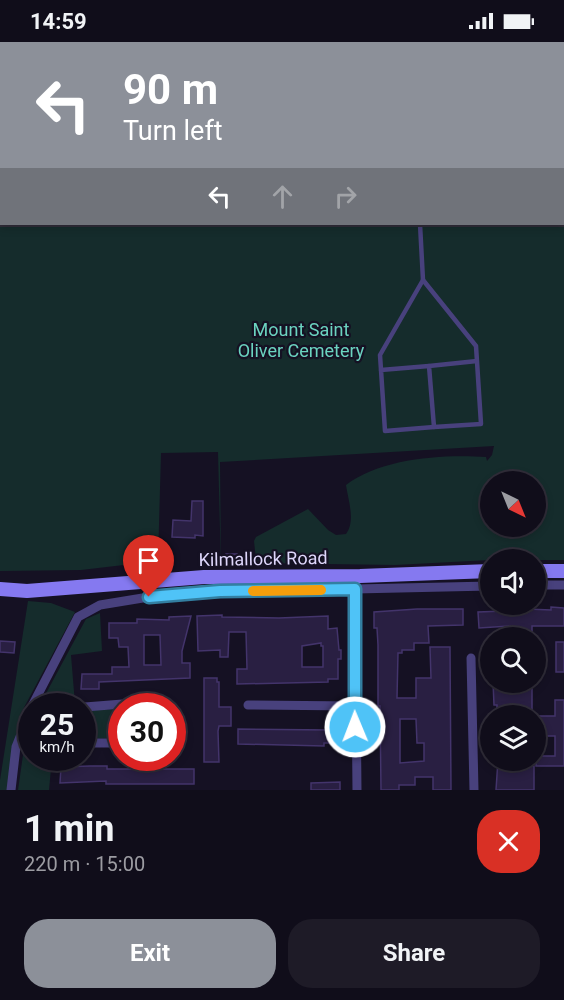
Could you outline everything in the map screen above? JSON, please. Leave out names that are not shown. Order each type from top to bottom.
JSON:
[{"type":"main road","points":[[546,571],[564,571]]},
{"type":"main road","name":"Kilmallock Road","points":[[0,589],[27,591],[176,579],[276,583],[480,572]]},
{"type":"street","points":[[40,693],[75,623],[83,613],[116,601],[276,583],[355,589],[480,586]]},
{"type":"street","points":[[546,585],[564,585]]},
{"type":"street","points":[[355,589],[354,706],[357,790]]},
{"type":"street","points":[[471,658],[474,790]]},
{"type":"street","points":[[248,705],[354,706]]},
{"type":"street","points":[[11,790],[18,742]]},
{"type":"lane","points":[[420,225],[423,280],[380,355],[385,432],[481,423],[476,346],[423,280]]},
{"type":"lane","points":[[381,370],[477,361]]},
{"type":"lane","points":[[429,366],[434,427]]},
{"type":"green space","name":"Mount Saint Oliver Cemetery","points":[[0,225],[564,225],[564,560],[546,560],[546,549],[480,549],[480,561],[395,565],[261,563],[256,560],[254,541],[256,537],[308,509],[328,530],[336,535],[346,534],[351,517],[346,485],[360,476],[394,463],[432,457],[486,457],[487,461],[492,455],[494,446],[220,462],[221,569],[218,452],[161,453],[158,561],[81,570],[0,571]]},
{"type":"green space","points":[[28,601],[51,603],[75,612],[32,693],[18,693],[18,728],[8,790],[0,790]]},
{"type":"green space","points":[[100,613],[102,651],[71,655],[74,693],[46,693],[86,619]]},
{"type":"green space","points":[[108,709],[108,738],[96,739],[96,710]]},
{"type":"green space","points":[[21,771],[51,771],[49,790],[18,790]]},
{"type":"building","points":[[192,501],[203,501],[203,536],[172,537],[173,520],[191,521]]},
{"type":"building","points":[[226,554],[237,554],[237,565],[226,565]]},
{"type":"building","points":[[551,607],[564,608],[564,626],[479,628],[478,612],[480,615],[546,615],[546,610],[551,610]]},
{"type":"building","points":[[463,609],[463,625],[428,626],[429,643],[414,643],[414,650],[402,650],[402,653],[398,653],[397,698],[416,698],[416,678],[431,678],[430,647],[450,647],[451,790],[433,790],[433,777],[415,777],[415,785],[399,785],[399,790],[381,790],[378,645],[377,628],[374,628],[374,612]],"holes":[[[400,719],[416,719],[417,743],[424,743],[424,761],[400,763]]]},
{"type":"building","points":[[191,616],[182,651],[182,663],[190,663],[190,678],[99,682],[99,689],[81,689],[82,674],[112,674],[112,667],[129,667],[128,647],[119,647],[118,638],[109,638],[109,623],[137,623],[137,619],[169,620],[169,617]],"holes":[[[144,635],[160,635],[161,665],[144,665]]]},
{"type":"building","points":[[197,616],[279,618],[328,616],[328,629],[337,628],[339,650],[341,650],[341,659],[338,659],[338,679],[328,679],[328,682],[237,684],[237,669],[247,669],[246,632],[229,632],[228,657],[220,657],[220,650],[198,651]],"holes":[[[321,643],[323,646],[323,667],[302,667],[302,646]]]},
{"type":"building","points":[[0,641],[15,642],[14,653],[0,652]]},
{"type":"building","points":[[556,642],[564,642],[564,672],[556,672]]},
{"type":"building","points":[[204,678],[217,678],[219,707],[231,707],[231,726],[219,726],[219,762],[204,762]]},
{"type":"building","points":[[493,693],[532,693],[532,705],[494,705]]},
{"type":"building","points":[[555,700],[564,700],[564,766],[546,766],[546,756],[555,756],[555,736],[546,736],[546,716],[555,716]]},
{"type":"building","points":[[238,729],[330,730],[330,743],[324,743],[324,746],[238,744]]},
{"type":"building","points":[[96,766],[107,766],[108,771],[186,771],[186,769],[194,769],[194,784],[106,784],[106,781],[60,783],[61,771],[96,771]]},
{"type":"building","points":[[497,771],[534,771],[534,790],[496,790]]},
{"type":"building","points":[[340,782],[340,790],[311,790],[311,783]]},
{"type":"slow traffic","points":[[253,591],[321,590]]},
{"type":"route","points":[[149,597],[220,591],[355,589],[355,727]]}]
